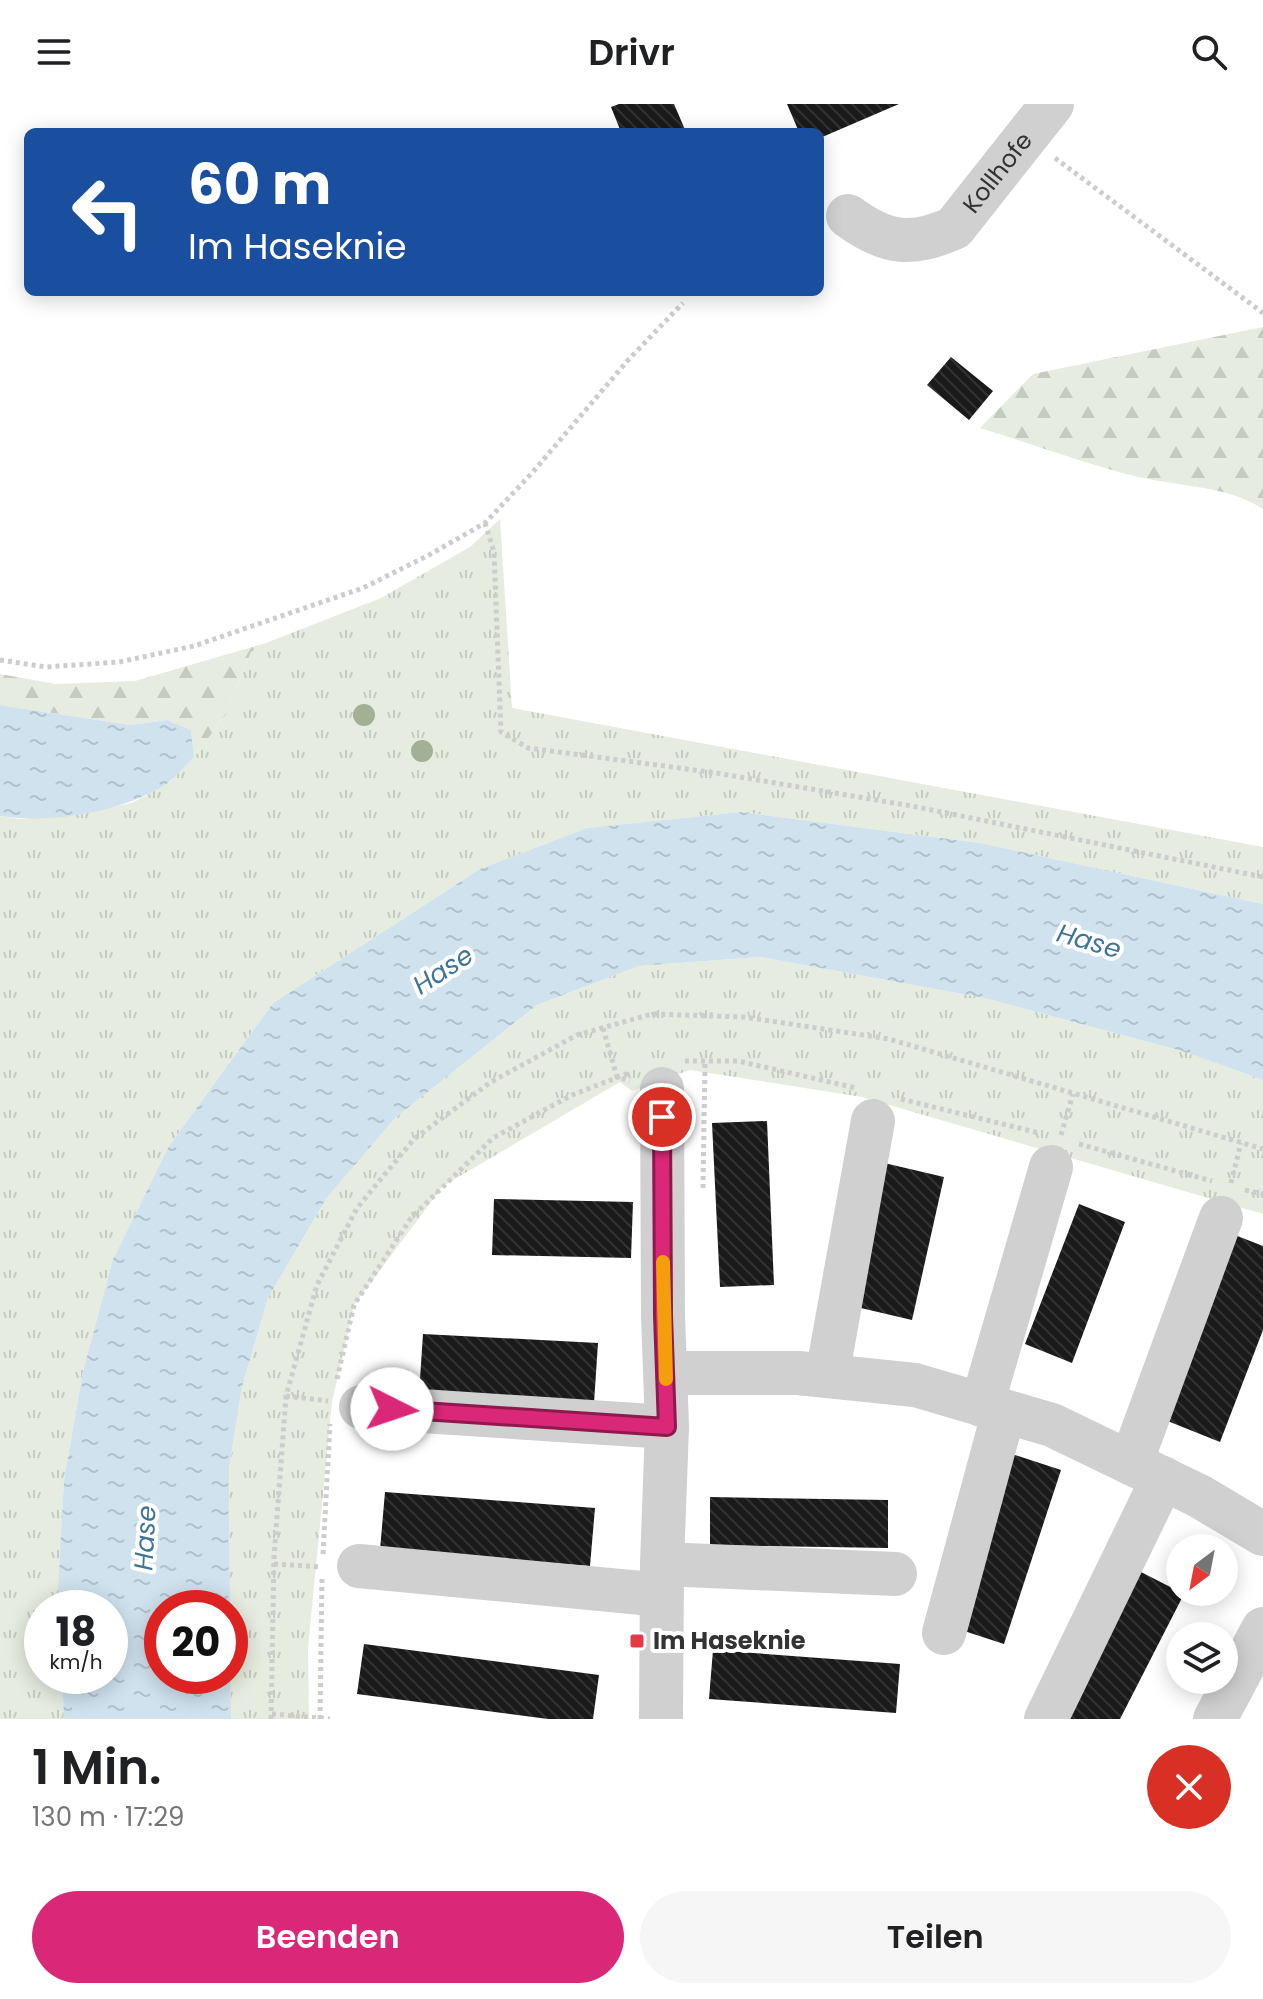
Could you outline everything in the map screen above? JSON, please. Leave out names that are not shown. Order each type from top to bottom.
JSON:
[{"type":"street","name":"Kollhofe","points":[[848,216],[869,232],[900,241],[931,238],[954,228],[1039,120]]},
{"type":"street","points":[[656,1074],[667,1427],[661,1719]]},
{"type":"street","points":[[827,1376],[876,1102]]},
{"type":"street","points":[[944,1633],[993,1408],[1057,1148]]},
{"type":"street","points":[[1046,1719],[1147,1470],[1219,1200]]},
{"type":"street","points":[[666,1373],[798,1373],[915,1385],[1052,1425],[1147,1470],[1263,1534]]},
{"type":"street","points":[[343,1399],[667,1427]]},
{"type":"street","points":[[341,1566],[662,1580],[895,1574]]},
{"type":"street","points":[[1215,1719],[1263,1629]]},
{"type":"path","points":[[1039,120],[1263,313]]},
{"type":"path","points":[[0,660],[46,667],[119,662],[194,646],[363,588],[429,555],[485,523],[629,359],[683,303]]},
{"type":"path","points":[[485,523],[494,552],[501,732],[528,748],[710,772],[912,806],[1263,877]]},
{"type":"path","points":[[330,1719],[272,1716],[274,1564],[286,1396],[317,1285],[357,1208],[414,1139],[491,1082],[577,1035],[652,1014],[744,1017],[889,1039],[1263,1149]]},
{"type":"path","points":[[603,1028],[617,1077]]},
{"type":"path","points":[[320,1718],[341,1566],[343,1399],[354,1305],[411,1218],[493,1138],[572,1095],[617,1077],[738,1061],[876,1102],[1057,1148],[1219,1200]]},
{"type":"path","points":[[1241,1143],[1230,1186],[1263,1194]]},
{"type":"path","points":[[274,1564],[341,1566]]},
{"type":"green space","points":[[1263,327],[1263,509],[1234,495],[1119,472],[980,428],[1033,374]]},
{"type":"green space","points":[[500,519],[512,708],[1263,847],[1263,904],[980,843],[740,812],[587,828],[480,869],[273,1003],[169,1146],[113,1259],[83,1371],[64,1480],[59,1590],[24,1590],[24,1694],[63,1694],[64,1719],[0,1719],[0,816],[19,819],[83,814],[134,802],[170,782],[194,757],[225,716],[251,652],[266,643],[381,598],[470,547]]},
{"type":"green space","points":[[266,643],[251,652],[225,716],[194,757],[191,730],[167,720],[130,725],[0,705],[0,674],[56,684],[135,681]]},
{"type":"green space","points":[[760,957],[984,998],[1182,1051],[1263,1080],[1263,1214],[862,1097],[690,1070],[632,1091],[620,1082],[443,1186],[354,1305],[332,1402],[308,1648],[309,1719],[231,1719],[231,1694],[248,1694],[248,1590],[230,1590],[229,1469],[242,1387],[268,1298],[326,1199],[395,1118],[537,1005],[639,966]]},
{"type":"water","points":[[0,705],[130,725],[167,720],[191,730],[194,757],[168,783],[130,802],[64,817],[0,816]]},
{"type":"water","name":"Hase","points":[[740,812],[980,843],[1263,904],[1263,1080],[1182,1051],[984,998],[760,957],[639,966],[537,1005],[395,1118],[326,1199],[268,1298],[242,1387],[229,1469],[230,1590],[144,1590],[144,1694],[231,1694],[231,1719],[64,1719],[63,1694],[128,1694],[128,1590],[58,1590],[64,1480],[83,1371],[113,1259],[169,1146],[273,1003],[480,869],[587,828]]},
{"type":"building","points":[[619,104],[674,104],[684,128],[619,128],[611,107]]},
{"type":"building","points":[[787,104],[899,104],[824,136],[824,128],[797,128]]},
{"type":"building","points":[[951,357],[993,391],[969,420],[927,385]]},
{"type":"building","points":[[767,1121],[774,1285],[720,1287],[712,1123]]},
{"type":"building","points":[[880,1162],[944,1177],[912,1320],[848,1305]]},
{"type":"building","points":[[494,1199],[633,1202],[631,1258],[492,1255]]},
{"type":"building","points":[[1079,1204],[1125,1222],[1072,1363],[1025,1344]]},
{"type":"building","points":[[1222,1230],[1263,1246],[1263,1330],[1220,1442],[1150,1414]]},
{"type":"building","points":[[423,1334],[598,1343],[594,1403],[419,1394]]},
{"type":"building","points":[[1009,1453],[1061,1470],[1004,1644],[952,1627]]},
{"type":"building","points":[[385,1492],[595,1508],[590,1566],[380,1550]]},
{"type":"building","points":[[710,1497],[888,1500],[888,1548],[710,1545]]},
{"type":"building","points":[[1139,1571],[1166,1585],[1166,1606],[1178,1606],[1170,1622],[1166,1622],[1166,1629],[1120,1719],[1063,1719]]},
{"type":"building","points":[[364,1644],[599,1675],[593,1719],[548,1719],[357,1694]]},
{"type":"building","points":[[713,1650],[900,1664],[896,1713],[709,1699]]},
{"type":"slow traffic","points":[[663,1262],[666,1379]]},
{"type":"place","name":"Im Haseknie","points":[[637,1641]]},
{"type":"route","points":[[392,1409],[667,1427],[662,1117]]}]
